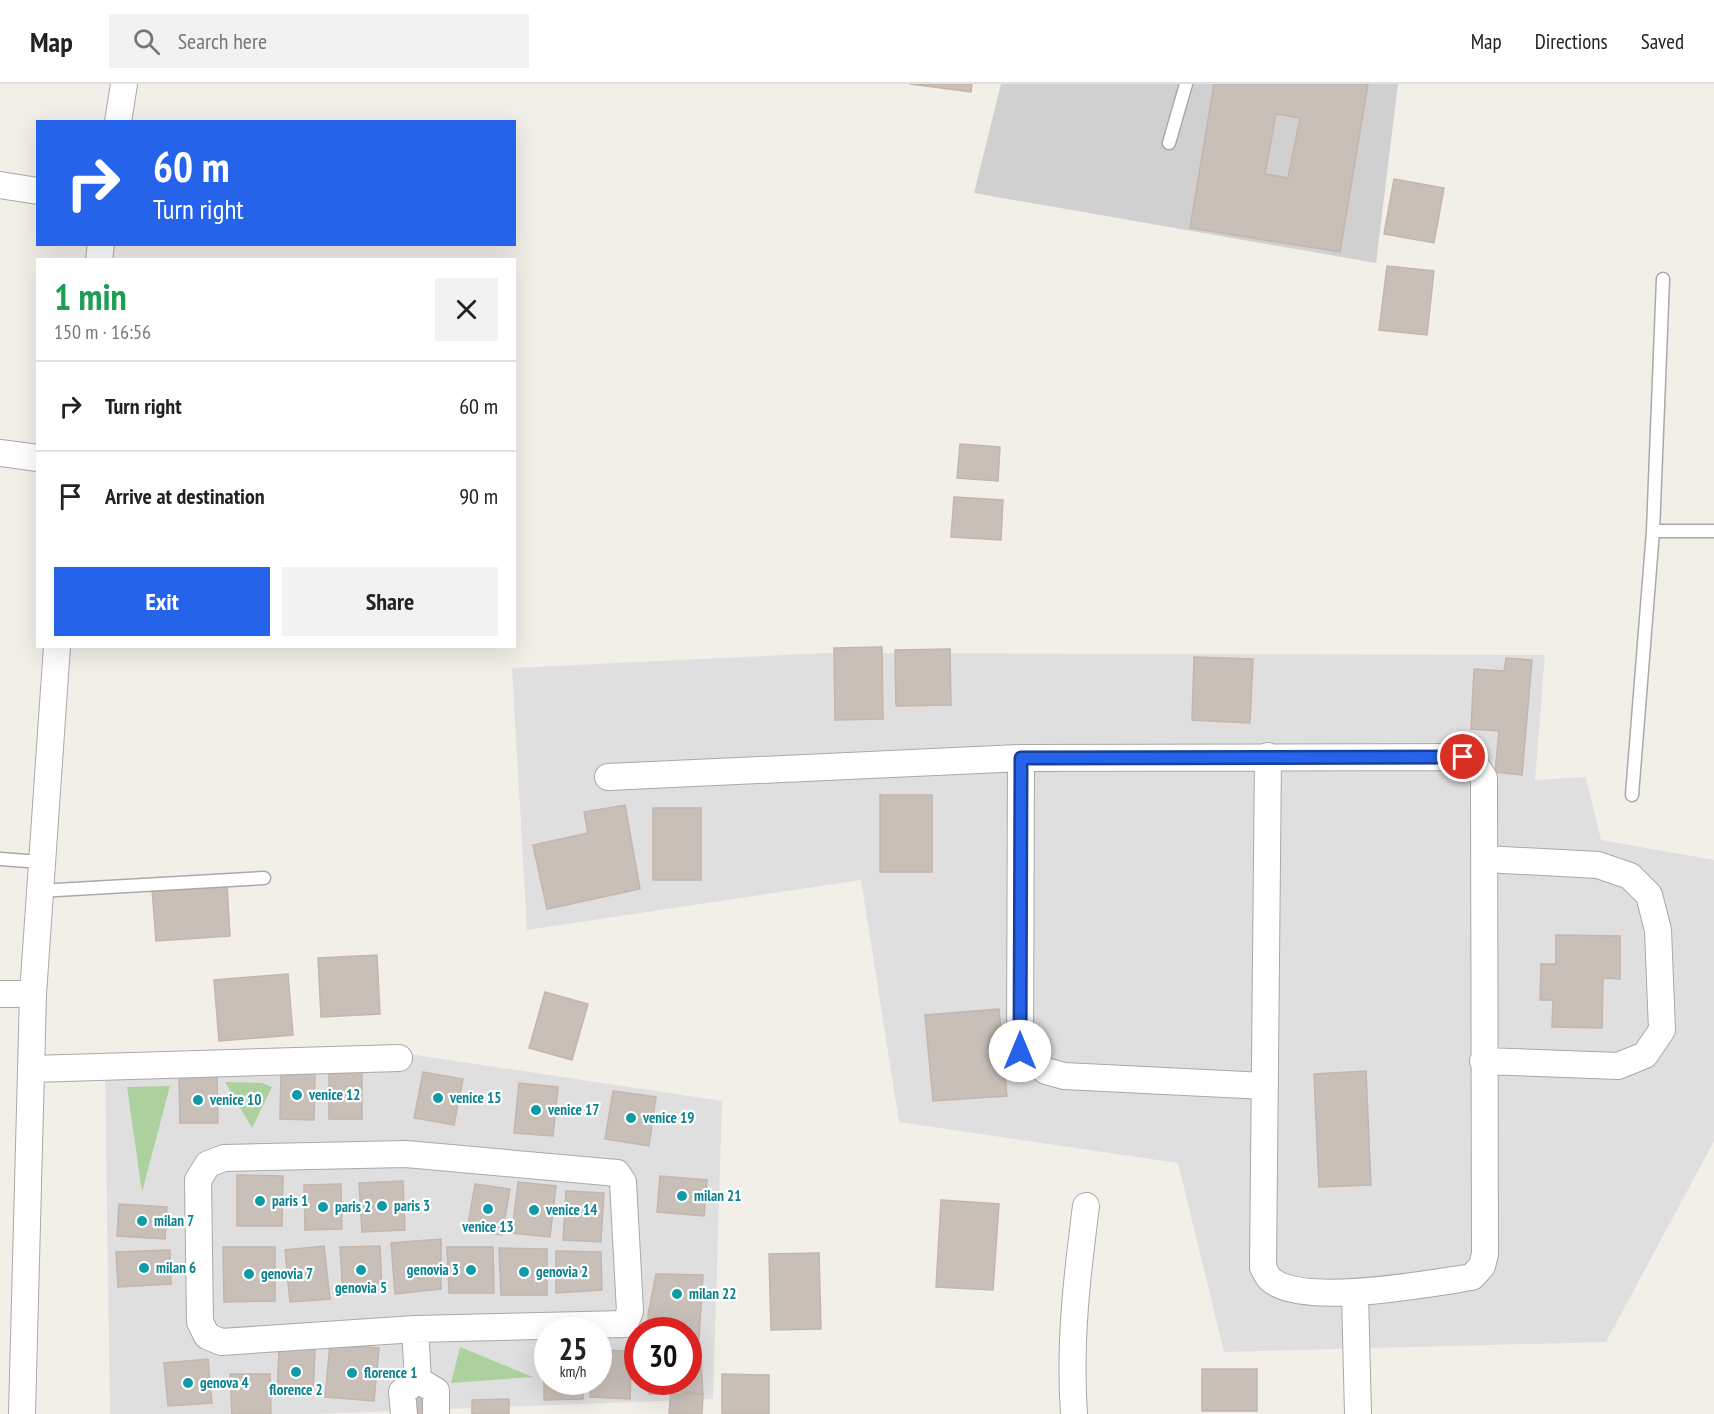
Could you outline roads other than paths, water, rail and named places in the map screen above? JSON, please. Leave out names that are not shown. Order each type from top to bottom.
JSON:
[{"type":"street","points":[[118,120],[124,84]]},
{"type":"street","points":[[0,184],[36,191]]},
{"type":"street","points":[[0,453],[36,458]]},
{"type":"street","points":[[22,1414],[33,994],[57,648]]},
{"type":"street","points":[[608,777],[1021,758],[1268,756],[1463,757],[1475,764],[1484,778],[1485,1254],[1482,1266],[1472,1277],[1355,1294],[1284,1288],[1269,1279],[1263,1267],[1268,756]]},
{"type":"street","points":[[1021,758],[1020,1051],[1046,1071],[1064,1076],[1265,1086]]},
{"type":"street","points":[[1483,1061],[1618,1066],[1645,1055],[1662,1030],[1658,930],[1648,895],[1630,876],[1598,865],[1485,859]]},
{"type":"street","points":[[0,994],[33,994]]},
{"type":"street","points":[[32,1069],[399,1058]]},
{"type":"street","points":[[406,1154],[617,1173],[622,1177],[630,1311],[625,1324],[415,1329],[221,1342],[207,1336],[200,1322],[198,1180],[208,1164],[224,1158],[406,1154]]},
{"type":"street","points":[[1074,1414],[1071,1363],[1074,1295],[1086,1206]]},
{"type":"street","points":[[1355,1294],[1358,1414]]},
{"type":"street","points":[[415,1329],[418,1380]]},
{"type":"street","points":[[404,1414],[402,1392],[418,1380]]},
{"type":"street","points":[[418,1380],[436,1391],[436,1414]]},
{"type":"lane","points":[[1169,143],[1186,84]]},
{"type":"lane","points":[[1632,795],[1653,531],[1664,279]]},
{"type":"lane","points":[[1653,531],[1714,531]]},
{"type":"lane","points":[[0,860],[41,862]]},
{"type":"lane","points":[[39,891],[264,878]]},
{"type":"place","name":"venice 12","points":[[297,1095]]},
{"type":"place","name":"venice 15","points":[[438,1098]]},
{"type":"place","name":"venice 10","points":[[198,1100]]},
{"type":"place","name":"venice 17","points":[[536,1110]]},
{"type":"place","name":"venice 19","points":[[631,1118]]},
{"type":"place","name":"milan 21","points":[[682,1196]]},
{"type":"place","name":"paris 1","points":[[260,1201]]},
{"type":"place","name":"paris 3","points":[[382,1206]]},
{"type":"place","name":"paris 2","points":[[323,1207]]},
{"type":"place","name":"venice 13","points":[[488,1209]]},
{"type":"place","name":"venice 14","points":[[534,1210]]},
{"type":"place","name":"milan 7","points":[[142,1221]]},
{"type":"place","name":"milan 6","points":[[144,1268]]},
{"type":"place","name":"genovia 5","points":[[361,1270]]},
{"type":"place","name":"genovia 3","points":[[471,1270]]},
{"type":"place","name":"genovia 2","points":[[524,1272]]},
{"type":"place","name":"genovia 7","points":[[249,1274]]},
{"type":"place","name":"milan 22","points":[[677,1294]]},
{"type":"place","name":"florence 2","points":[[296,1372]]},
{"type":"place","name":"florence 1","points":[[352,1373]]},
{"type":"place","name":"genova 4","points":[[188,1383]]}]
